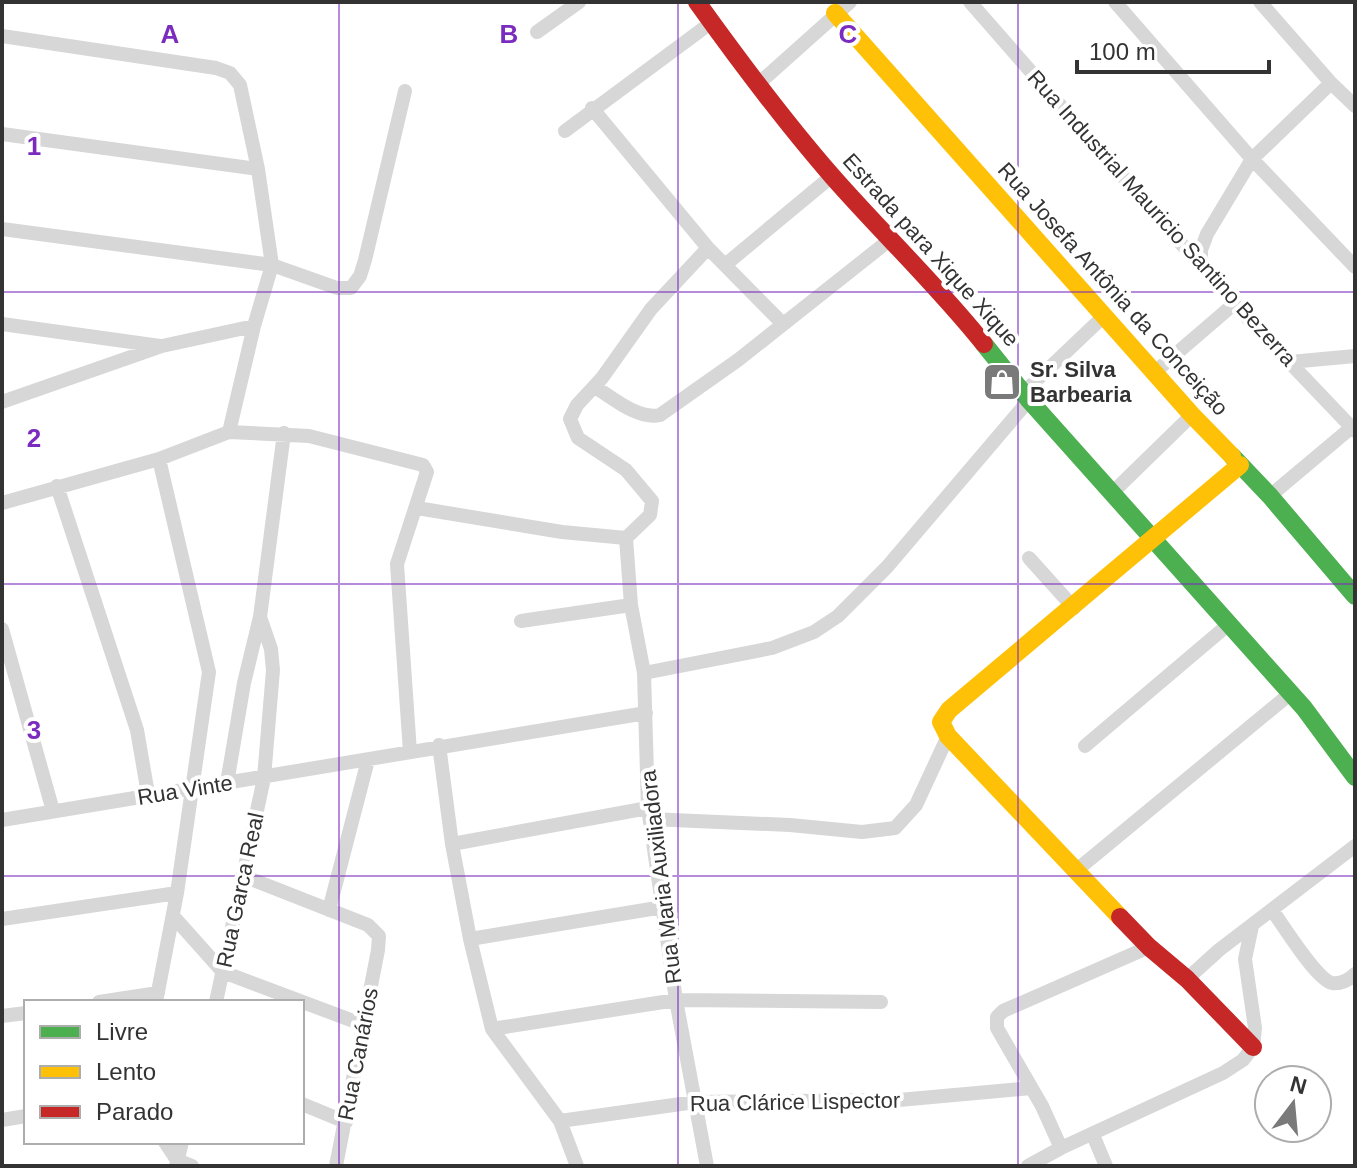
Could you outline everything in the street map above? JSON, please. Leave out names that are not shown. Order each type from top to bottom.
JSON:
[{"type":"street","points":[[537,32],[579,2]]},
{"type":"street","name":"Estrada para Xique Xique","points":[[697,2],[757,85],[832,176],[957,310],[1026,396],[1291,693],[1355,777]]},
{"type":"street","name":"Rua Industrial Mauricio Santino Bezerra","points":[[970,2],[1234,304],[1353,429]]},
{"type":"street","points":[[1115,2],[1252,159],[1355,267]]},
{"type":"street","points":[[1260,2],[1355,106]]},
{"type":"street","points":[[757,85],[842,8]]},
{"type":"street","name":"Rua Josefa Antônia da Conceição","points":[[842,8],[1192,415],[1270,496],[1355,596]]},
{"type":"street","points":[[565,131],[712,22]]},
{"type":"street","points":[[2,36],[216,68],[230,73],[240,85],[258,169],[272,265],[229,432]]},
{"type":"street","points":[[1201,266],[1201,250],[1207,234],[1252,159],[1331,83]]},
{"type":"street","points":[[2,229],[272,265],[345,289],[356,284],[365,260],[405,91]]},
{"type":"street","points":[[592,108],[708,248],[783,324]]},
{"type":"street","points":[[2,134],[258,169]]},
{"type":"street","points":[[725,265],[832,176]]},
{"type":"street","points":[[595,387],[638,413],[655,417],[660,415],[738,360],[892,238]]},
{"type":"street","points":[[417,508],[562,532],[626,538],[650,515],[652,501],[626,470],[578,438],[571,427],[571,413],[595,387],[651,309],[708,248]]},
{"type":"street","points":[[1156,371],[1234,304]]},
{"type":"street","points":[[644,673],[772,648],[814,632],[838,616],[887,567],[1026,396],[1105,315]]},
{"type":"street","points":[[2,324],[162,346]]},
{"type":"street","points":[[2,402],[162,346],[254,326]]},
{"type":"street","points":[[1290,362],[1355,356]]},
{"type":"street","points":[[1112,493],[1192,415]]},
{"type":"street","points":[[1270,496],[1353,429]]},
{"type":"street","points":[[2,503],[159,459],[229,432],[309,436],[411,460],[427,469],[397,564],[410,752]]},
{"type":"street","points":[[227,783],[244,683],[260,617],[284,433]]},
{"type":"street","points":[[128,1000],[157,998],[177,893],[209,672],[159,459]]},
{"type":"street","points":[[1240,465],[942,717],[942,726],[948,736],[1149,947],[1187,979],[1253,1047]]},
{"type":"street","points":[[57,486],[137,730],[148,794]]},
{"type":"street","name":"Rua Maria Auxiliadora","points":[[626,538],[631,605],[644,673],[649,813],[676,1000],[707,1166]]},
{"type":"street","points":[[1029,558],[1074,608]]},
{"type":"street","points":[[521,621],[631,605]]},
{"type":"street","name":"Rua Garca Real","points":[[216,1000],[264,778],[273,670],[271,649],[260,617]]},
{"type":"street","points":[[1085,746],[1229,624]]},
{"type":"street","points":[[2,629],[53,811]]},
{"type":"street","points":[[1078,869],[1291,693]]},
{"type":"street","name":"Rua Vinte","points":[[2,820],[646,713]]},
{"type":"street","points":[[452,844],[649,813],[862,832],[895,828],[916,805],[948,736]]},
{"type":"street","points":[[439,745],[452,844],[470,939],[492,1029],[560,1121],[577,1166]]},
{"type":"street","points":[[243,876],[329,910],[368,760]]},
{"type":"street","points":[[1187,979],[1355,846]]},
{"type":"street","points":[[2,919],[177,893]]},
{"type":"street","points":[[470,939],[663,907]]},
{"type":"street","name":"Rua Canários","points":[[329,910],[368,925],[377,933],[380,942],[336,1166]]},
{"type":"street","points":[[1272,910],[1327,981],[1342,982],[1355,974]]},
{"type":"street","points":[[173,916],[223,972],[297,1000]]},
{"type":"street","points":[[1028,1166],[1223,1073],[1243,1060],[1253,1047],[1255,1028],[1245,959],[1252,926]]},
{"type":"street","points":[[1061,1148],[997,1028],[996,1020],[999,1014],[1149,947]]},
{"type":"street","points":[[492,1029],[676,1000],[881,1002]]},
{"type":"street","points":[[304,1002],[364,1025]]},
{"type":"street","points":[[2,1016],[24,1013]]},
{"type":"street","name":"Rua Clárice Lispector","points":[[560,1121],[695,1102],[899,1100],[1031,1088]]},
{"type":"street","points":[[304,1105],[346,1122]]},
{"type":"street","points":[[2,1120],[24,1116]]},
{"type":"street","points":[[1093,1135],[1106,1166]]},
{"type":"street","points":[[166,1144],[177,1163],[192,1166]]},
{"type":"traffic: fast","points":[[984,344],[1029,400],[1304,708],[1355,777]]},
{"type":"traffic: fast","points":[[1232,456],[1355,596]]},
{"type":"traffic: slow","points":[[835,13],[1192,415],[1232,456]]},
{"type":"traffic: slow","points":[[1120,917],[948,736],[941,722],[949,710],[1240,465]]},
{"type":"traffic: jam","points":[[697,2],[814,155],[984,344]]},
{"type":"traffic: jam","points":[[1120,917],[1187,979],[1253,1047]]},
{"type":"place","name":"Sr. Silva Barbearia","points":[[1002,382]]}]
